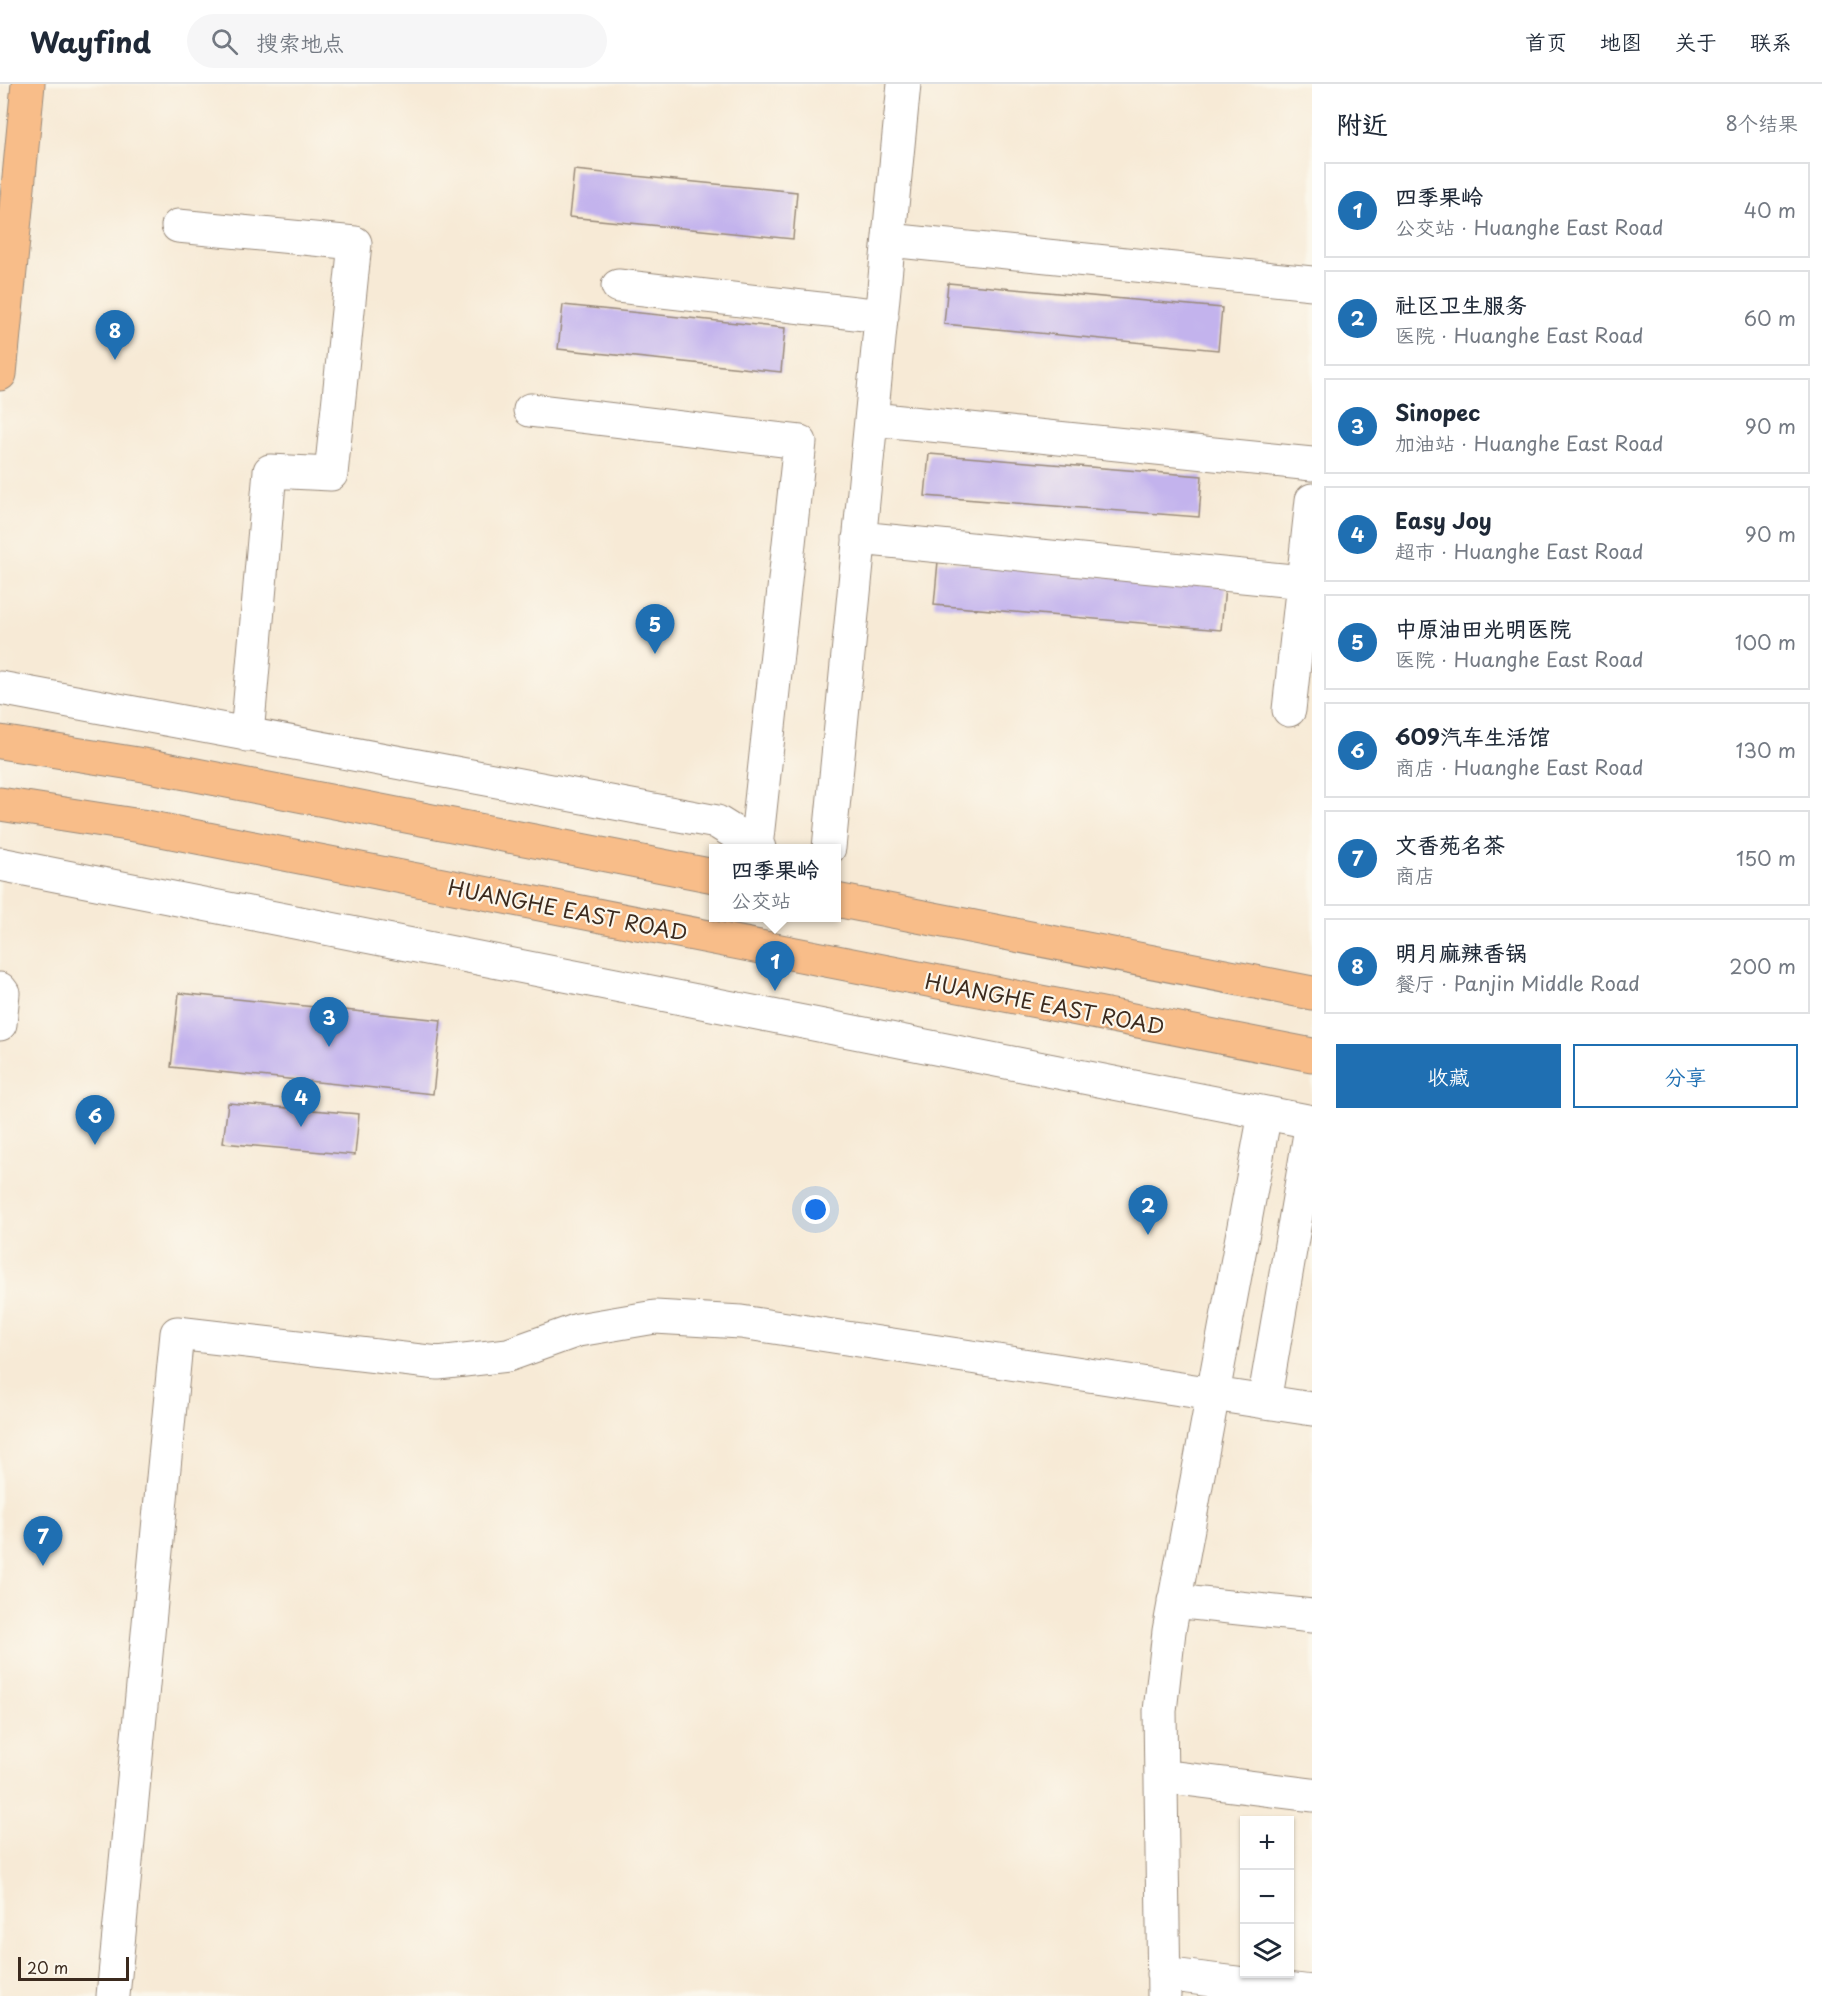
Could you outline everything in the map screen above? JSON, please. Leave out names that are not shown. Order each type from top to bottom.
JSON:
[{"type":"main road","points":[[0,374],[28,84]]},
{"type":"main road","points":[[0,742],[150,766],[709,875]]},
{"type":"main road","name":"HUANGHE EAST ROAD","points":[[0,804],[141,826],[1312,1055]]},
{"type":"main road","points":[[841,901],[1312,993]]},
{"type":"street","points":[[829,844],[904,84]]},
{"type":"street","points":[[178,226],[355,243],[331,474],[270,471],[247,735]]},
{"type":"street","points":[[889,240],[1312,283]]},
{"type":"street","points":[[618,286],[882,316]]},
{"type":"street","points":[[530,410],[800,442],[757,844]]},
{"type":"street","points":[[872,419],[1312,464]]},
{"type":"street","points":[[1289,710],[1312,500]]},
{"type":"street","points":[[859,538],[1303,582]]},
{"type":"street","points":[[0,688],[717,822],[751,844]]},
{"type":"street","points":[[0,864],[1312,1122],[1264,1402]]},
{"type":"street","points":[[0,990],[3,993],[0,1024]]},
{"type":"street","points":[[1265,1113],[1174,1601],[1160,1711],[1163,1985],[1312,1992]]},
{"type":"street","points":[[113,1996],[177,1333],[438,1363],[508,1355],[578,1330],[655,1317],[741,1322],[1312,1409]]},
{"type":"street","points":[[1174,1601],[1312,1616]]},
{"type":"street","points":[[1161,1776],[1312,1795]]},
{"type":"building","points":[[574,170],[797,192],[793,239],[569,217]]},
{"type":"building","points":[[948,283],[1222,308],[1218,350],[944,324]]},
{"type":"building","points":[[563,305],[785,328],[781,372],[558,349]]},
{"type":"building","points":[[929,454],[1202,476],[1199,517],[925,496]]},
{"type":"building","points":[[938,561],[1225,587],[1221,630],[934,605]]},
{"type":"building","points":[[179,993],[441,1020],[433,1094],[171,1067]]},
{"type":"building","points":[[228,1103],[359,1114],[355,1155],[223,1143]]},
{"type":"place","name":"明月麻辣香锅","points":[[115,360]]},
{"type":"place","name":"中原油田光明医院","points":[[655,654]]},
{"type":"place","name":"四季果岭","points":[[775,991]]},
{"type":"place","name":"Sinopec","points":[[329,1047]]},
{"type":"place","name":"Easy Joy","points":[[301,1127]]},
{"type":"place","name":"609汽车生活馆","points":[[95,1145]]},
{"type":"place","name":"社区卫生服务","points":[[1148,1235]]},
{"type":"place","name":"文香苑名茶","points":[[43,1566]]}]
